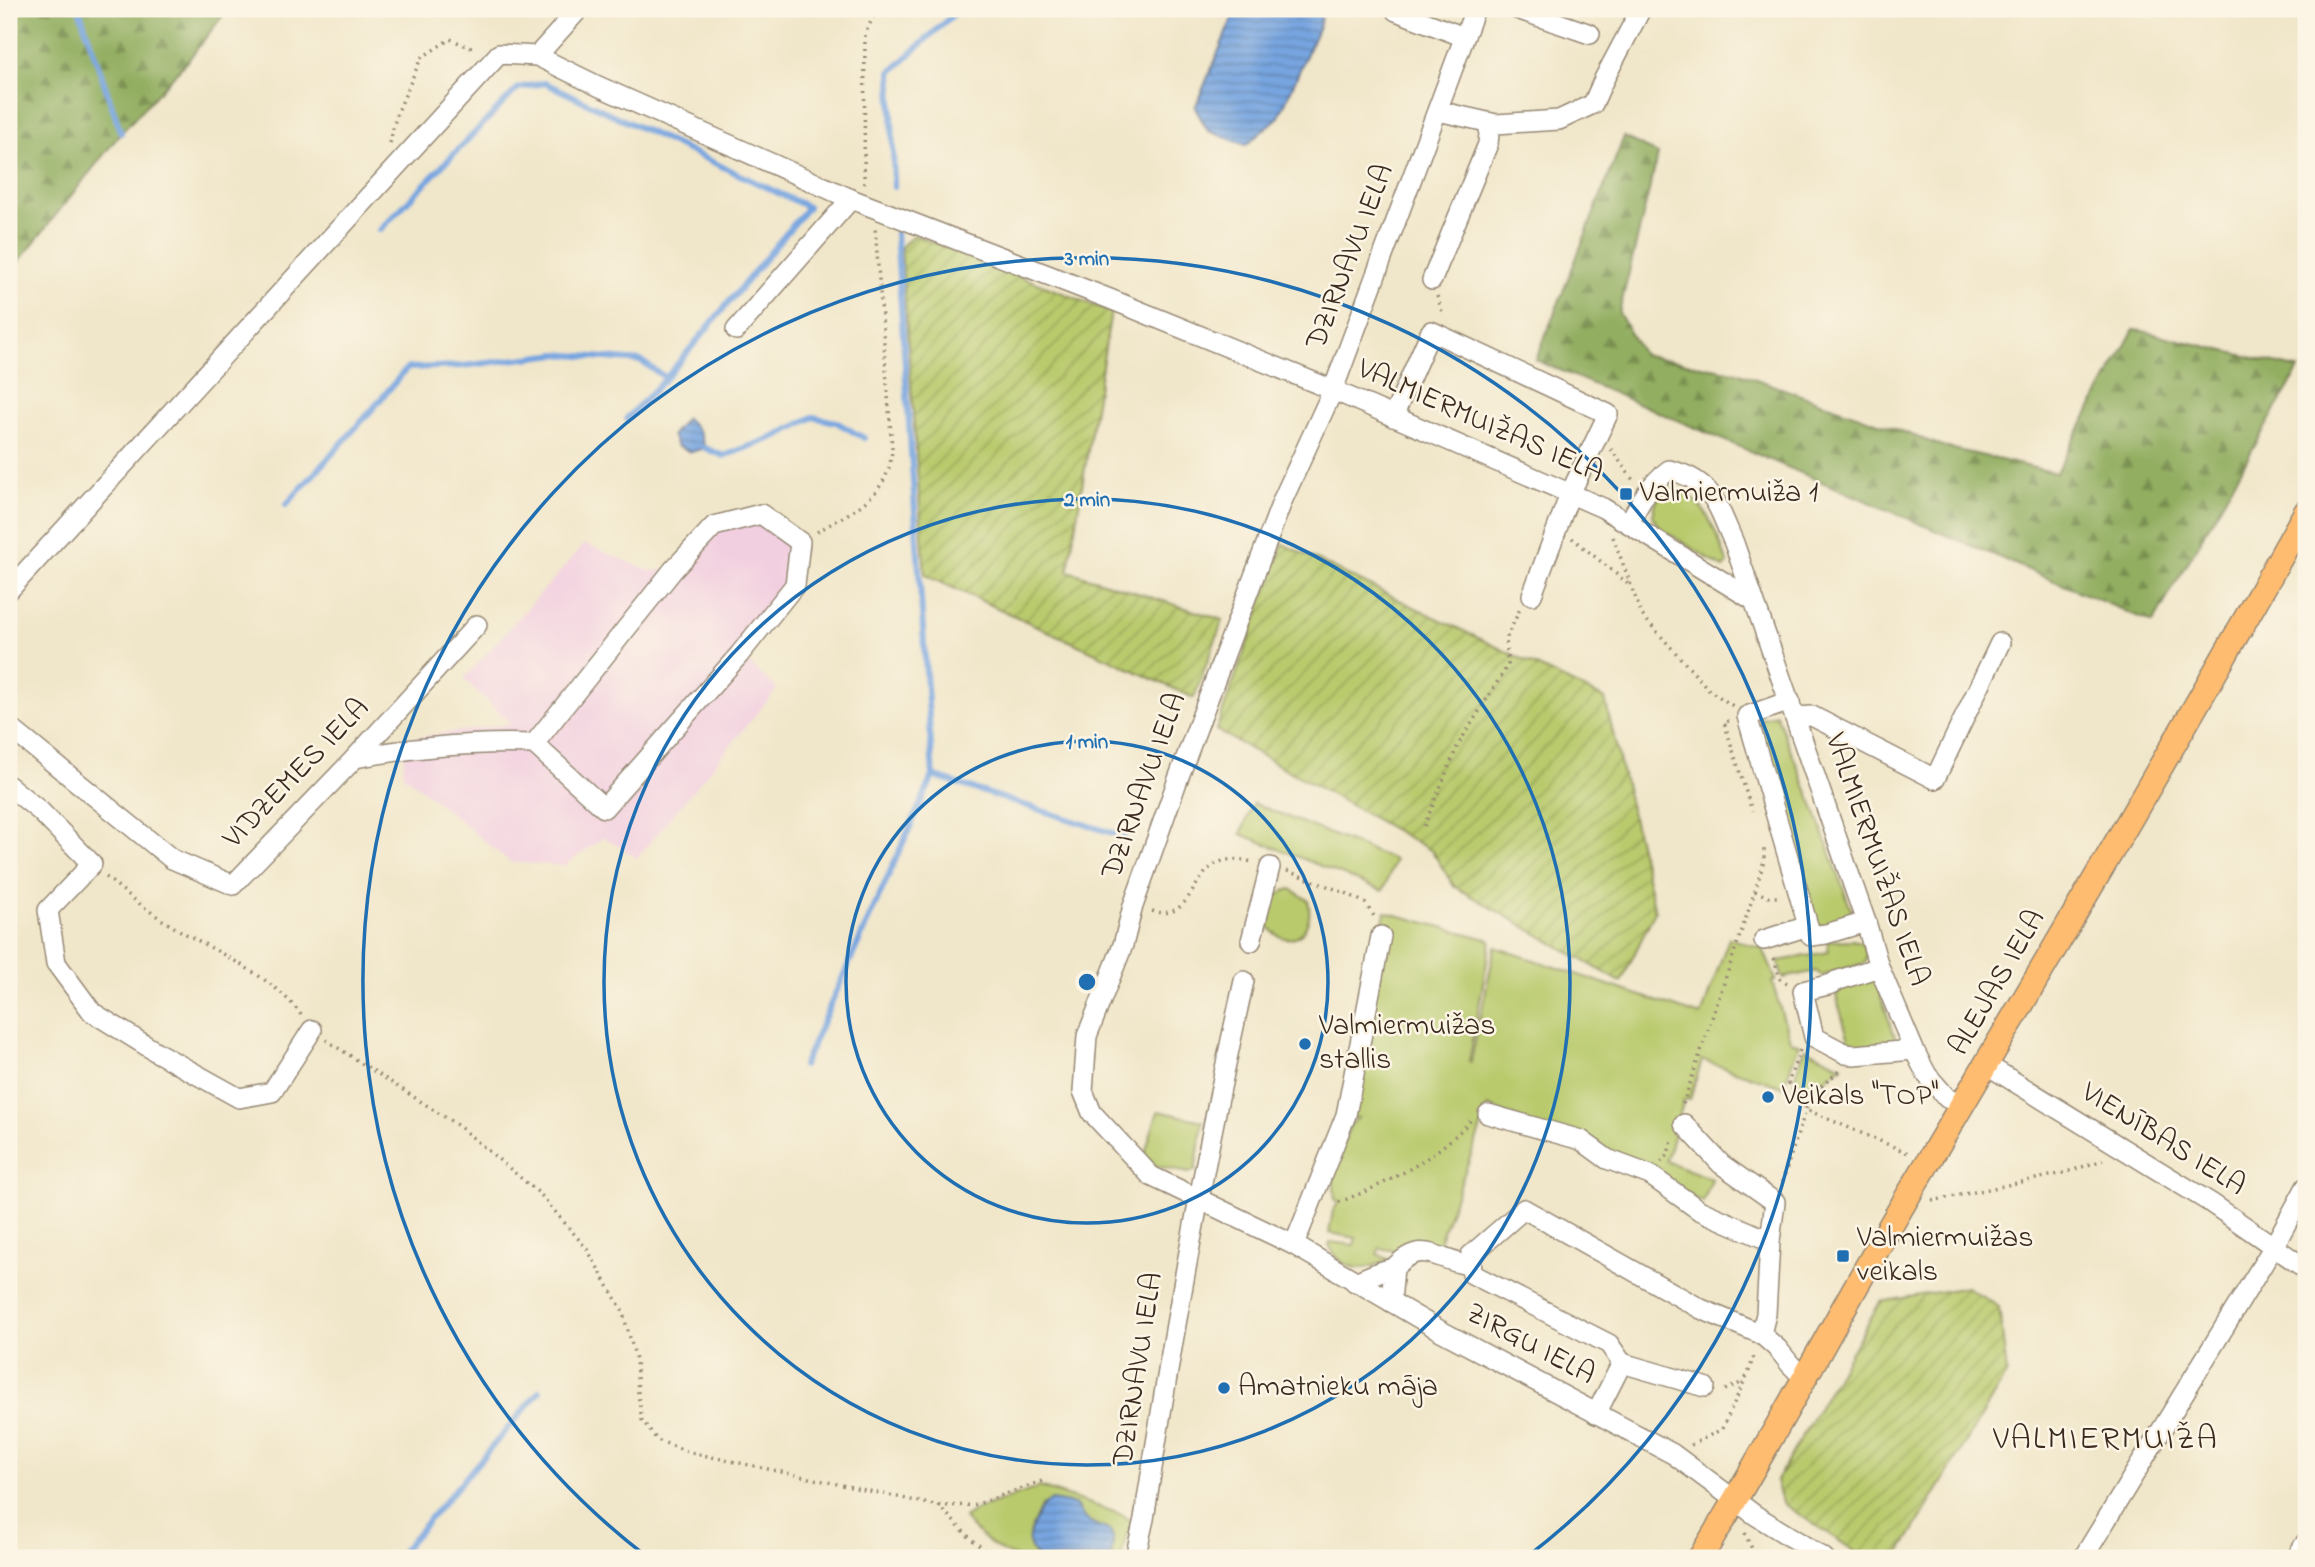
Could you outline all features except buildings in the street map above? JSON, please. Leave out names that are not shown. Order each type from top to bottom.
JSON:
[{"type":"main road","name":"ALEJAS IELA","points":[[1700,1558],[1736,1501],[1961,1105],[1987,1065],[2306,512]]},
{"type":"street","points":[[9,590],[499,54],[537,56],[579,9]]},
{"type":"street","points":[[1517,9],[1590,34]]},
{"type":"street","points":[[1438,111],[1496,124],[1559,120],[1593,104],[1641,9]]},
{"type":"street","points":[[1396,11],[1464,37]]},
{"type":"street","name":"DZIRNAVU IELA","points":[[1135,1558],[1144,1519],[1190,1239],[1199,1201],[1151,1176],[1092,1113],[1083,1091],[1087,1036],[1123,945],[1133,906],[1178,779],[1278,512],[1333,390],[1474,11]]},
{"type":"street","name":"VALMIERMUIŽAS IELA","points":[[537,56],[598,86],[863,203],[1123,304],[1333,390],[1603,508],[1753,600],[1866,922],[1879,967],[1927,1075],[1947,1098],[1961,1105]]},
{"type":"street","points":[[1432,281],[1488,144],[1490,123]]},
{"type":"street","points":[[736,330],[863,203]]},
{"type":"street","points":[[1393,417],[1431,331],[1608,414],[1570,494],[1532,595]]},
{"type":"street","points":[[1629,523],[1656,479],[1669,470],[1688,475],[1703,484],[1712,495],[1727,527],[1753,600]]},
{"type":"street","points":[[355,758],[408,748],[488,742],[534,744],[604,808],[739,655],[794,585],[800,542],[761,514],[714,526],[673,570],[534,744]]},
{"type":"street","name":"VIDZEMES IELA","points":[[9,727],[172,859],[233,885],[477,625]]},
{"type":"street","points":[[1866,922],[1811,936],[1747,716],[1792,709],[1812,716],[1935,779],[2000,643]]},
{"type":"street","points":[[9,786],[40,811],[92,864],[48,910],[56,963],[92,1012],[239,1098],[272,1092],[312,1030]]},
{"type":"street","points":[[1251,941],[1270,867]]},
{"type":"street","points":[[1766,939],[1808,926]]},
{"type":"street","points":[[1294,1245],[1346,1115],[1381,936]]},
{"type":"street","points":[[1879,967],[1836,981],[1832,985],[1803,991],[1814,1037],[1846,1054],[1914,1050]]},
{"type":"street","points":[[1199,1201],[1244,981]]},
{"type":"street","name":"VIENĪBAS IELA","points":[[1987,1065],[2211,1203],[2306,1269]]},
{"type":"street","points":[[1488,1114],[1581,1140],[1607,1159],[1650,1175],[1699,1210],[1770,1241]]},
{"type":"street","points":[[1679,1123],[1721,1164],[1775,1202],[1766,1314],[1760,1334]]},
{"type":"street","points":[[2083,1558],[2274,1246],[2306,1187]]},
{"type":"street","name":"ZIRGU IELA","points":[[1199,1201],[1294,1245],[1391,1302],[1673,1454],[1736,1501],[1824,1558]]},
{"type":"street","points":[[1705,1387],[1622,1363],[1609,1344],[1472,1274],[1471,1255],[1524,1209],[1701,1309],[1760,1334],[1778,1349],[1804,1378]]},
{"type":"street","points":[[1355,1282],[1394,1268],[1412,1253],[1428,1252],[1457,1264],[1471,1265]]},
{"type":"street","points":[[1391,1302],[1394,1268]]},
{"type":"street","points":[[1596,1414],[1622,1363]]},
{"type":"street","points":[[2296,1558],[2306,1542]]},
{"type":"path","points":[[800,542],[859,506],[875,493],[886,479],[891,465],[892,448],[875,242],[863,203],[865,34],[877,9]]},
{"type":"path","points":[[390,143],[396,116],[421,58],[450,39],[476,50],[489,66]]},
{"type":"path","points":[[1432,281],[1450,340]]},
{"type":"path","points":[[1599,432],[1644,496]]},
{"type":"path","points":[[1603,508],[1642,615],[1709,690],[1747,716]]},
{"type":"path","points":[[1557,528],[1583,546],[1632,588]]},
{"type":"path","points":[[1424,826],[1458,745],[1508,665],[1506,639],[1526,598],[1532,595]]},
{"type":"path","points":[[1747,716],[1724,722],[1753,814]]},
{"type":"path","points":[[1650,1175],[1667,1156],[1755,891],[1764,860],[1760,838]]},
{"type":"path","points":[[92,864],[123,892],[169,925],[246,968],[292,1001],[312,1030],[460,1127],[540,1194],[587,1249],[622,1310],[636,1359],[642,1420],[657,1440],[689,1452],[939,1506],[975,1505],[1045,1480]]},
{"type":"path","points":[[1755,891],[1768,897],[1799,896]]},
{"type":"path","points":[[1766,939],[1780,979],[1803,991]]},
{"type":"path","points":[[1814,1037],[1801,1047],[1788,1083],[1807,1110],[1911,1154]]},
{"type":"path","points":[[1775,1202],[1811,1095],[1844,1067],[1846,1054]]},
{"type":"path","points":[[1339,1202],[1373,1189],[1420,1162],[1476,1115],[1488,1114]]},
{"type":"path","points":[[1932,1201],[2064,1173],[2127,1152]]},
{"type":"path","points":[[1673,1454],[1722,1429],[1749,1371],[1760,1334]]},
{"type":"path","points":[[939,1506],[987,1553],[999,1558]]},
{"type":"path","points":[[1744,1531],[1755,1558]]},
{"type":"shaded area","points":[[761,514],[800,542],[795,585],[740,655],[777,689],[637,858],[604,837],[564,866],[510,862],[403,774],[405,739],[511,724],[464,679],[585,544],[650,571],[673,570],[714,526]]},
{"type":"green space","points":[[9,9],[228,9],[189,59],[121,133],[9,274]]},
{"type":"green space","points":[[1624,137],[1658,154],[1619,313],[1643,355],[1739,373],[1945,447],[2056,473],[2134,329],[2299,369],[2153,623],[1536,360]]},
{"type":"green space","points":[[914,235],[1111,312],[1068,571],[1223,620],[1194,698],[925,575],[901,247]]},
{"type":"green space","points":[[1671,489],[1693,498],[1701,507],[1728,564],[1723,568],[1662,529],[1653,518],[1657,500]]},
{"type":"green space","points":[[1283,544],[1605,699],[1655,911],[1621,982],[1454,886],[1432,851],[1216,730]]},
{"type":"green space","points":[[1776,714],[1815,810],[1854,918],[1831,926],[1818,925],[1758,720]]},
{"type":"green space","points":[[1253,803],[1395,860],[1383,891],[1241,834]]},
{"type":"green space","points":[[1291,889],[1308,900],[1309,913],[1302,932],[1296,937],[1288,938],[1279,936],[1265,919],[1269,901]]},
{"type":"green space","points":[[1385,912],[1491,940],[1469,1061],[1471,1062],[1495,947],[1701,1016],[1729,938],[1763,949],[1776,980],[1772,982],[1790,1040],[1799,1045],[1783,1087],[1702,1060],[1690,1099],[1684,1100],[1666,1161],[1712,1179],[1703,1202],[1489,1106],[1436,1250],[1398,1255],[1391,1250],[1380,1248],[1377,1254],[1390,1260],[1355,1268],[1341,1261],[1329,1245],[1330,1242],[1354,1245],[1356,1238],[1329,1233],[1333,1211],[1339,1202],[1335,1200],[1333,1173],[1350,1125],[1358,1118],[1346,1115]]},
{"type":"green space","points":[[1852,940],[1863,945],[1865,963],[1822,976],[1816,971],[1783,978],[1778,961],[1829,952],[1827,941]]},
{"type":"green space","points":[[1870,979],[1876,983],[1895,1037],[1893,1043],[1851,1047],[1836,996],[1846,986]]},
{"type":"green space","points":[[1805,1048],[1842,1066],[1813,1089],[1797,1083],[1794,1078]]},
{"type":"green space","points":[[1158,1111],[1203,1121],[1195,1170],[1189,1173],[1156,1166],[1144,1156]]},
{"type":"green space","points":[[1967,1287],[1999,1307],[2007,1373],[1897,1558],[1865,1558],[1782,1503],[1776,1481],[1880,1302]]},
{"type":"green space","points":[[1040,1487],[1123,1515],[1131,1522],[1121,1558],[1111,1558],[1113,1538],[1109,1530],[1085,1518],[1075,1504],[1041,1506],[1029,1537],[1037,1558],[1019,1558],[996,1548],[964,1518],[976,1510]]},
{"type":"water","points":[[1236,9],[1322,9],[1320,24],[1279,117],[1246,145],[1208,131],[1195,108]]},
{"type":"water","points":[[686,418],[699,431],[705,448],[691,452],[677,446],[672,435]]},
{"type":"water","points":[[1052,1500],[1075,1504],[1085,1518],[1109,1530],[1113,1538],[1111,1558],[1037,1558],[1030,1546],[1030,1533],[1041,1508]]},
{"type":"waterway","points":[[79,9],[121,133]]},
{"type":"waterway","points":[[894,187],[891,72],[959,9]]},
{"type":"waterway","points":[[380,230],[518,88],[545,83],[808,207],[666,378],[627,418]]},
{"type":"waterway","points":[[803,1066],[933,776],[896,233]]},
{"type":"waterway","points":[[286,505],[407,368],[463,366],[557,354],[641,361],[666,378]]},
{"type":"waterway","points":[[705,448],[724,456],[777,436],[813,417],[836,422],[864,438]]},
{"type":"waterway","points":[[933,776],[1125,837]]},
{"type":"waterway","points":[[396,1558],[540,1391]]},
{"type":"place","name":"Valmiermuiža 1","points":[[1626,494]]},
{"type":"place","name":"Valmiermuižas stallis","points":[[1305,1044]]},
{"type":"place","name":"Veikals \"TOP\"","points":[[1768,1097]]},
{"type":"place","name":"Valmiermuižas veikals","points":[[1843,1256]]},
{"type":"place","name":"Amatnieku māja","points":[[1224,1388]]},
{"type":"district","name":"VALMIERMUIŽA","points":[[2106,1440]]}]
